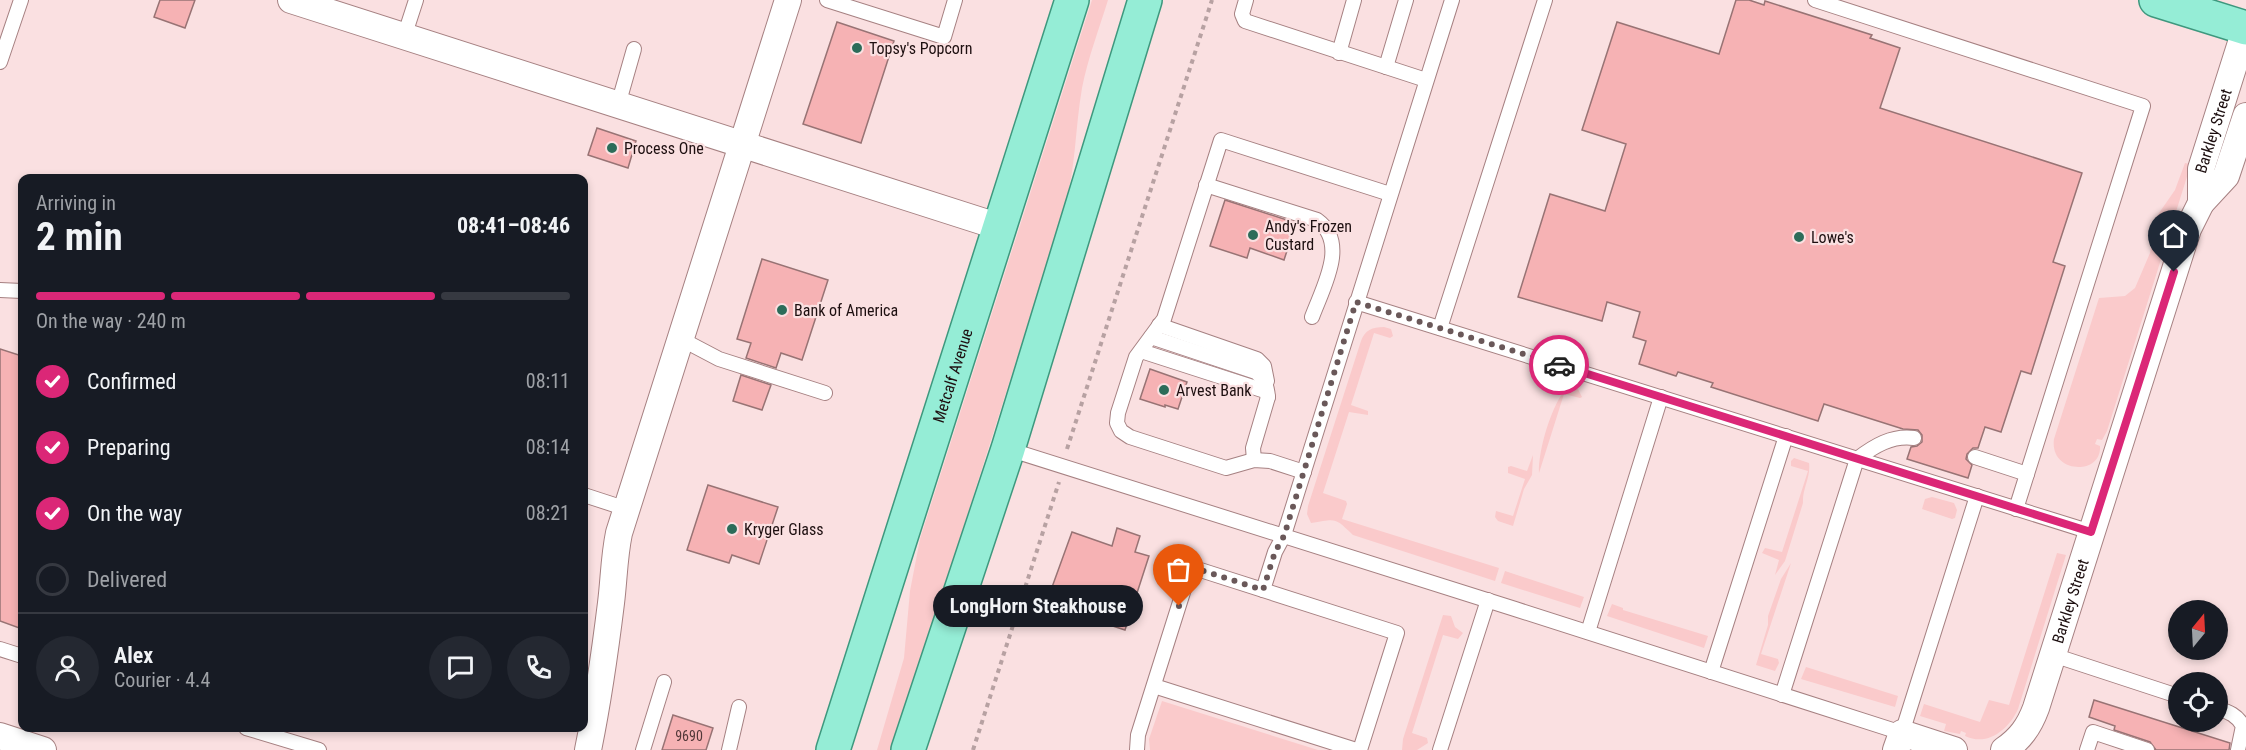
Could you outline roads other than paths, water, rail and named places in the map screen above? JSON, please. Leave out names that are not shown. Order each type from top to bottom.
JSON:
[{"type":"main road","name":"Metcalf Avenue","points":[[833,750],[1072,0]]},
{"type":"main road","points":[[908,750],[1008,449],[1145,0]]},
{"type":"main road","points":[[2156,0],[2246,28]]},
{"type":"street","points":[[291,0],[326,5],[404,37],[1000,227]]},
{"type":"street","points":[[588,750],[600,693],[613,564],[619,533],[788,0]]},
{"type":"street","name":"Barkley Street","points":[[2201,203],[2200,169],[2246,28]]},
{"type":"street","name":"Barkley Street","points":[[2004,750],[2019,738],[2031,723],[2188,229],[2201,203],[2226,176],[2246,116]]},
{"type":"street","points":[[0,736],[43,750]]},
{"type":"street","points":[[1899,742],[1954,750]]},
{"type":"lane","points":[[0,62],[21,0]]},
{"type":"lane","points":[[404,37],[416,0]]},
{"type":"lane","points":[[827,0],[944,37],[955,0]]},
{"type":"lane","points":[[1246,0],[1242,14],[1245,21],[1263,29],[1426,80]]},
{"type":"lane","points":[[1339,52],[1354,0]]},
{"type":"lane","points":[[1386,67],[1406,0]]},
{"type":"lane","points":[[1263,590],[1275,552],[1284,536],[1452,0]]},
{"type":"lane","points":[[1440,328],[1545,0]]},
{"type":"lane","points":[[1815,0],[2143,106],[2016,508]]},
{"type":"lane","points":[[618,105],[634,49]]},
{"type":"lane","points":[[1304,472],[1270,461],[1254,460],[1226,468],[1130,437],[1121,431],[1117,423],[1136,357],[1164,319],[1221,140],[1390,194]]},
{"type":"lane","points":[[1206,185],[1317,220],[1326,226],[1333,243],[1333,254],[1327,279],[1312,317]]},
{"type":"lane","points":[[0,290],[18,291]]},
{"type":"lane","points":[[1356,302],[2091,532]]},
{"type":"lane","points":[[1155,331],[1257,359],[1267,374],[1268,392],[1253,448],[1254,460]]},
{"type":"lane","points":[[681,339],[719,359],[825,393]]},
{"type":"lane","points":[[1141,351],[1268,392]]},
{"type":"lane","points":[[1588,632],[1661,397]]},
{"type":"lane","points":[[1711,672],[1786,436]]},
{"type":"lane","points":[[1782,695],[1857,459],[1871,448],[1885,442],[1899,437],[1914,438]]},
{"type":"lane","points":[[1008,449],[1782,695],[1899,742],[1977,496]]},
{"type":"lane","points":[[1975,457],[2027,474]]},
{"type":"lane","points":[[588,496],[627,509]]},
{"type":"lane","points":[[1137,750],[1138,735],[1191,567],[1397,633],[1358,750],[1154,686]]},
{"type":"lane","points":[[1440,750],[1488,600]]},
{"type":"lane","points":[[0,649],[18,655]]},
{"type":"lane","points":[[2053,655],[2168,693]]},
{"type":"lane","points":[[643,750],[664,682]]},
{"type":"lane","points":[[729,750],[739,707]]},
{"type":"lane","points":[[2228,712],[2239,718],[2243,726],[2238,750]]},
{"type":"lane","points":[[259,732],[319,750]]},
{"type":"lane","points":[[2087,750],[2093,732],[2147,750]]},
{"type":"place","name":"Topsy's Popcorn","points":[[857,48]]},
{"type":"place","name":"Process One","points":[[612,148]]},
{"type":"place","name":"Andy's Frozen Custard","points":[[1253,235]]},
{"type":"place","name":"Lowe's","points":[[1799,237]]},
{"type":"place","name":"Bank of America","points":[[782,310]]},
{"type":"place","name":"Arvest Bank","points":[[1164,390]]},
{"type":"place","name":"Kryger Glass","points":[[732,529]]},
{"type":"place","name":"LongHorn Steakhouse","points":[[1179,606]]}]
